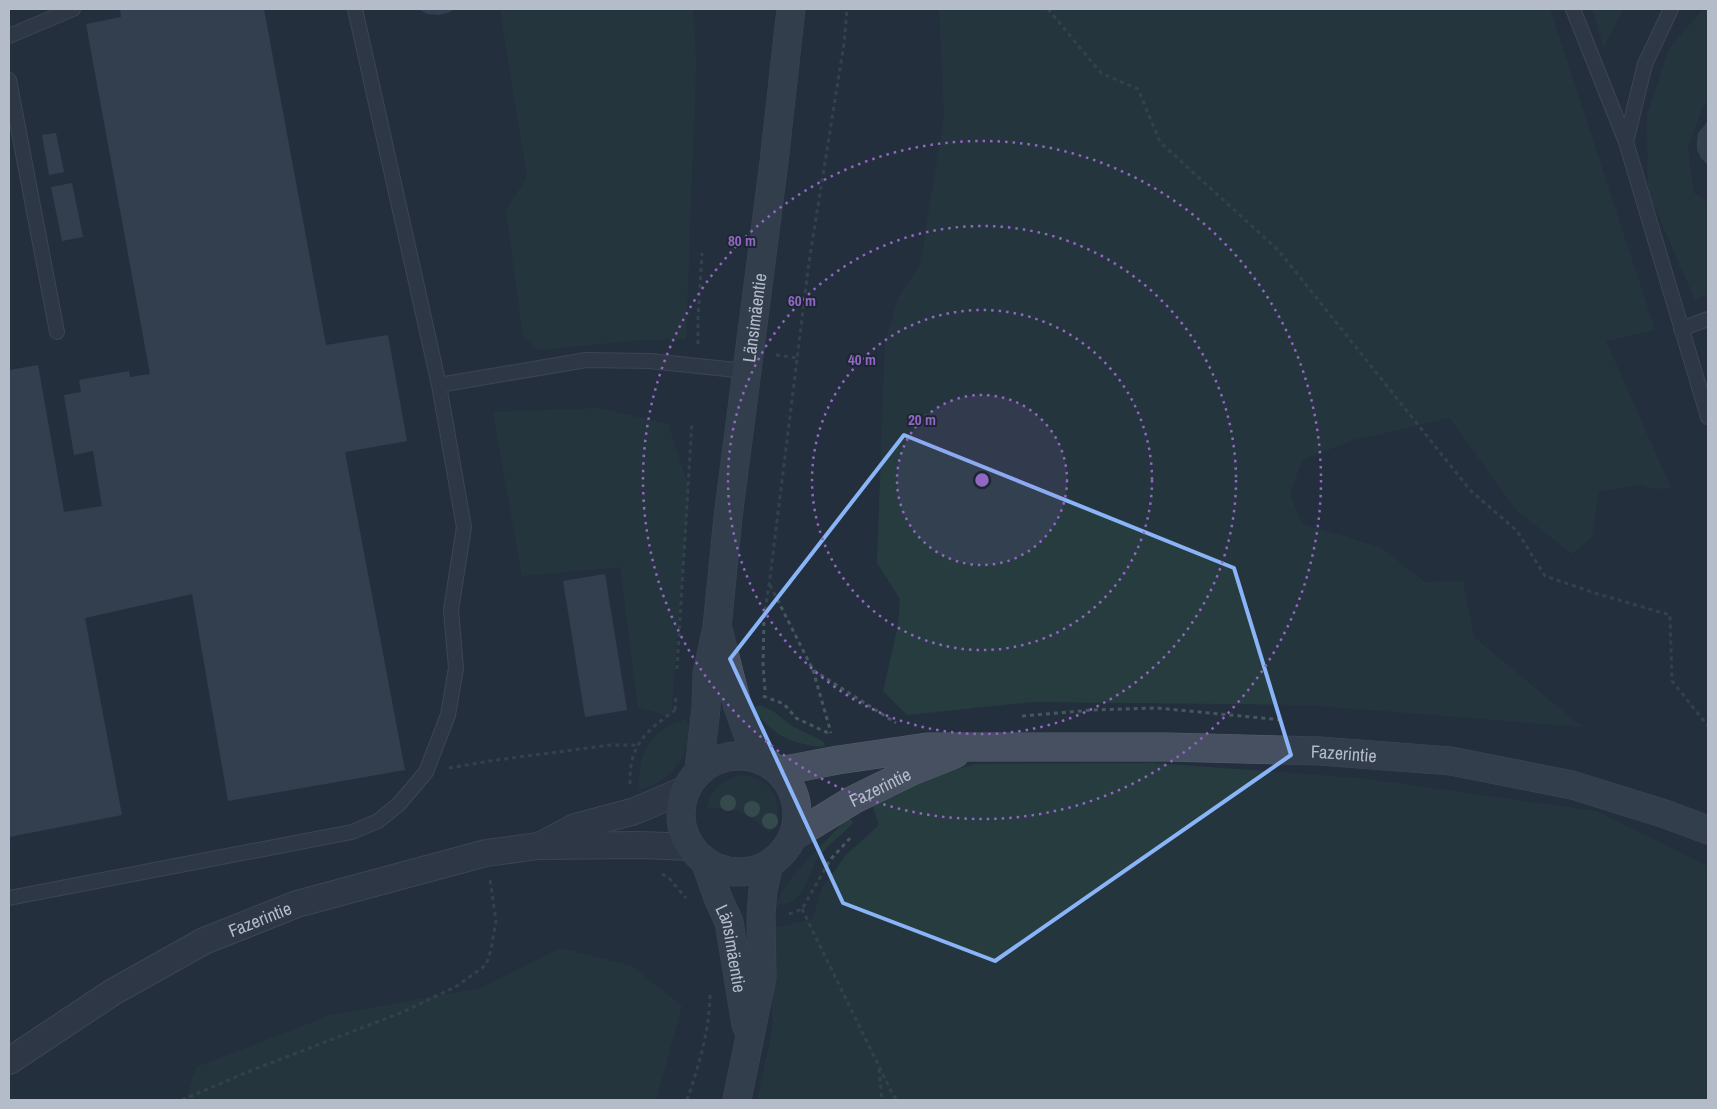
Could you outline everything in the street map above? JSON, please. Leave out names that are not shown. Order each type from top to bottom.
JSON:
[{"type":"main road","name":"Länsimäentie","points":[[749,1041],[729,922],[698,854],[682,829],[680,809],[692,780],[706,708],[707,674],[718,627],[728,517],[774,162],[791,9]]},
{"type":"main road","name":"Länsimäentie","points":[[718,627],[737,704],[756,757]]},
{"type":"main road","name":"Fazerintie","points":[[780,771],[838,760],[927,747],[1167,747],[1320,751],[1451,761],[1572,785],[1665,814],[1708,830]]},
{"type":"main road","name":"Fazerintie","points":[[794,836],[853,800],[912,771],[970,748]]},
{"type":"main road","points":[[692,780],[717,759],[737,755],[756,757],[768,762],[780,771],[793,791],[798,813],[794,836],[784,852],[769,864],[748,872],[725,871],[698,854]]},
{"type":"main road","name":"Länsimäentie","points":[[737,1100],[762,977],[762,890],[769,864]]},
{"type":"street","name":"Fazerintie","points":[[538,846],[575,827],[635,811],[692,780]]},
{"type":"street","name":"Fazerintie","points":[[9,1061],[113,992],[204,941],[297,904],[486,853],[538,846],[640,845],[698,854]]},
{"type":"lane","points":[[9,36],[74,9]]},
{"type":"lane","points":[[9,898],[352,832],[378,821],[399,804],[426,772],[448,715],[456,668],[451,610],[464,528],[439,384],[355,9]]},
{"type":"lane","points":[[1573,9],[1626,142],[1708,417]]},
{"type":"lane","points":[[1626,142],[1645,64],[1671,9]]},
{"type":"lane","points":[[9,80],[57,332]]},
{"type":"lane","points":[[1681,329],[1708,319]]},
{"type":"lane","points":[[439,384],[586,360],[650,361],[746,371]]},
{"type":"path","points":[[769,585],[813,670],[831,735],[796,718],[784,704],[765,696],[763,665],[764,618],[809,262],[844,44],[847,9]]},
{"type":"path","points":[[1048,9],[1101,73],[1138,89],[1160,142],[1279,251],[1471,491],[1517,531],[1545,576],[1598,594],[1670,614],[1672,681],[1708,726]]},
{"type":"path","points":[[677,670],[692,422]]},
{"type":"path","points":[[813,670],[900,726]]},
{"type":"path","points":[[675,710],[676,690]]},
{"type":"path","points":[[426,772],[496,760],[621,744],[637,745]]},
{"type":"path","points":[[855,832],[830,860],[802,909],[897,1100]]},
{"type":"path","points":[[182,1100],[250,1071],[403,1012],[457,986],[486,965],[496,922],[486,853]]},
{"type":"path","points":[[688,1100],[700,1064],[707,1033],[710,985]]},
{"type":"path","points":[[879,1066],[882,1100]]},
{"type":"highlighted area","points":[[904,435],[1234,568],[1291,755],[995,961],[843,903],[730,659]]},
{"type":"green space","points":[[500,9],[693,9],[696,65],[686,339],[640,340],[539,350],[523,336],[506,210],[527,177]]},
{"type":"green space","points":[[939,9],[1550,9],[1655,330],[1606,341],[1671,488],[1653,489],[1641,485],[1599,491],[1592,537],[1572,554],[1516,510],[1450,418],[1354,440],[1302,460],[1290,494],[1302,524],[1380,547],[1425,582],[1463,581],[1474,637],[1582,727],[1308,705],[1033,702],[907,715],[883,691],[898,626],[900,599],[877,563],[885,341],[899,296],[920,265],[944,118]]},
{"type":"green space","points":[[1592,9],[1623,9],[1604,47]]},
{"type":"green space","points":[[1703,9],[1708,9],[1708,103],[1703,106],[1688,147],[1693,192],[1708,203],[1708,294],[1695,300],[1648,192],[1647,116],[1669,49]]},
{"type":"green space","points":[[599,408],[668,424],[689,488],[671,717],[638,707],[620,567],[522,576],[493,412]]},
{"type":"green space","points":[[756,706],[762,706],[773,711],[792,726],[821,740],[825,743],[824,746],[800,743],[783,737],[768,726],[754,709]]},
{"type":"green space","points":[[686,719],[689,734],[688,742],[678,765],[664,778],[639,790],[641,765],[649,745],[663,730]]},
{"type":"green space","points":[[1153,763],[1360,778],[1596,811],[1708,866],[1708,1100],[757,1100],[772,1032],[773,928],[813,919],[821,890],[845,856],[879,825],[871,801],[918,781],[975,764]]},
{"type":"green space","points":[[743,775],[764,783],[776,799],[776,822],[769,832],[748,815],[741,812],[725,809],[707,809],[711,796],[719,786],[730,779]]},
{"type":"green space","points":[[846,820],[852,820],[853,823],[821,855],[814,865],[801,893],[790,903],[778,904],[780,896],[795,874]]},
{"type":"green space","points":[[561,948],[632,966],[682,1006],[656,1100],[186,1100],[196,1067],[331,1015],[481,988]]},
{"type":"building","points":[[120,9],[264,9],[326,345],[388,335],[407,441],[345,452],[405,770],[228,801],[192,594],[85,618],[122,815],[9,837],[9,370],[38,365],[64,512],[102,506],[93,451],[74,455],[64,395],[81,392],[79,380],[129,371],[130,377],[150,374],[86,24],[121,17]]},
{"type":"building","points":[[418,9],[453,9],[450,12],[439,15],[428,14]]},
{"type":"building","points":[[1708,121],[1708,165],[1701,158],[1697,150],[1697,141],[1698,133]]},
{"type":"building","points":[[56,133],[64,172],[49,175],[42,135]]},
{"type":"building","points":[[72,183],[83,237],[62,241],[51,187]]},
{"type":"building","points":[[605,574],[627,710],[585,717],[563,581]]}]
